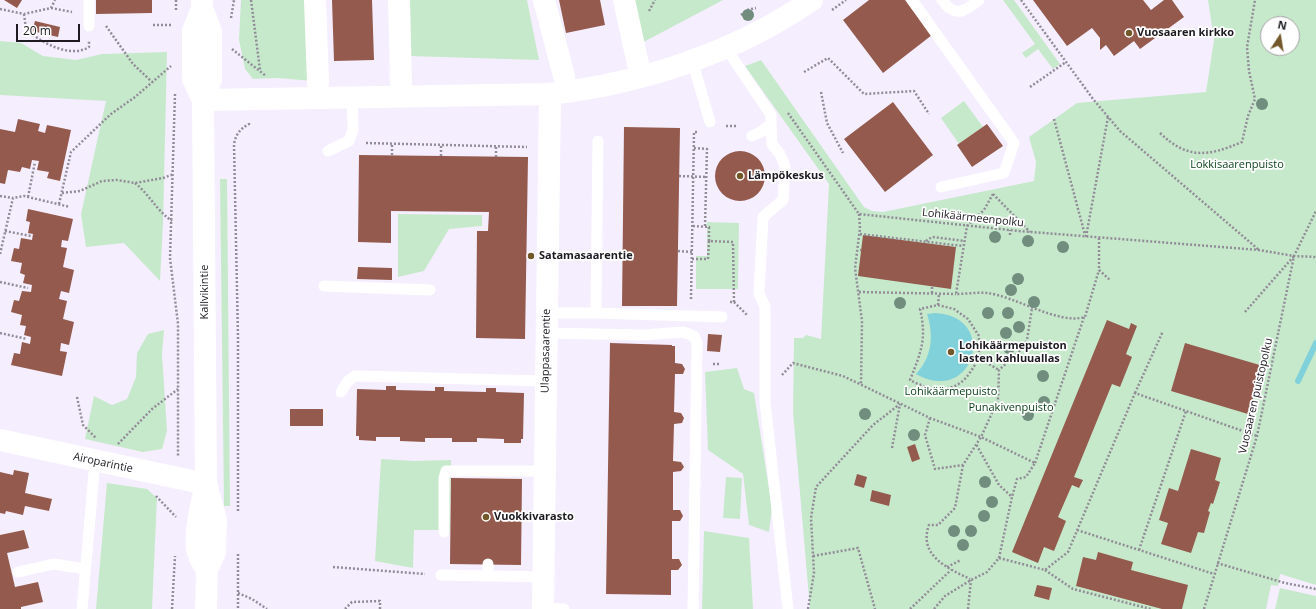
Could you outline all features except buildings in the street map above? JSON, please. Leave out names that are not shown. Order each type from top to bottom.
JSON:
[{"type":"street","points":[[315,0],[318,83]]},
{"type":"street","points":[[399,0],[401,90]]},
{"type":"street","points":[[544,0],[564,76]]},
{"type":"street","points":[[624,0],[640,71]]},
{"type":"street","name":"Kallvikintie","points":[[202,4],[212,31],[211,79],[203,100],[206,484],[216,520],[215,552],[207,570],[206,609]]},
{"type":"street","points":[[203,100],[352,98],[401,90],[550,94],[586,90],[640,71],[692,60],[726,48],[765,28],[820,6]]},
{"type":"street","name":"Ulappasaarentie","points":[[543,608],[550,94]]},
{"type":"street","name":"Airoparintie","points":[[0,440],[98,451],[206,484]]},
{"type":"lane","points":[[89,0],[89,26]]},
{"type":"lane","points":[[912,0],[1014,143],[1004,173],[941,187]]},
{"type":"lane","points":[[942,0],[947,7],[956,11],[965,11],[979,0]]},
{"type":"lane","points":[[726,48],[771,115],[772,144],[780,154],[785,166],[783,200],[763,218],[759,293],[766,307],[765,402],[788,609]]},
{"type":"lane","points":[[692,60],[710,122]]},
{"type":"lane","points":[[328,151],[349,141],[353,130],[352,98]]},
{"type":"lane","points":[[752,136],[759,133],[771,124]]},
{"type":"lane","points":[[596,313],[598,141]]},
{"type":"lane","points":[[324,286],[430,290]]},
{"type":"lane","points":[[547,323],[596,313],[722,317]]},
{"type":"lane","points":[[547,323],[643,336],[683,332],[694,336],[697,343],[693,609]]},
{"type":"lane","points":[[341,392],[348,381],[355,376],[546,382]]},
{"type":"lane","points":[[82,609],[98,451]]},
{"type":"lane","points":[[444,532],[444,478],[446,471],[545,471]]},
{"type":"lane","points":[[18,572],[54,564],[85,569]]},
{"type":"lane","points":[[488,564],[488,576]]},
{"type":"lane","points":[[441,575],[544,577]]},
{"type":"lane","points":[[543,608],[564,609]]},
{"type":"path","points":[[51,8],[55,0]]},
{"type":"path","points":[[176,0],[176,14]]},
{"type":"path","points":[[251,0],[260,71]]},
{"type":"path","points":[[820,6],[846,0]]},
{"type":"path","points":[[1021,0],[1066,62],[1120,131],[1259,250]]},
{"type":"path","points":[[1160,133],[1172,144],[1201,154],[1222,150],[1242,142],[1248,116],[1255,99],[1249,71],[1247,47],[1255,0]]},
{"type":"path","points":[[0,9],[24,14],[51,8],[68,12]]},
{"type":"path","points":[[24,14],[26,29],[34,37],[46,44],[71,51],[82,52],[89,47],[89,26]]},
{"type":"path","points":[[152,25],[176,25]]},
{"type":"path","points":[[105,26],[133,64],[152,82]]},
{"type":"path","points":[[231,48],[269,78]]},
{"type":"path","points":[[804,72],[828,58],[864,94],[914,91],[929,114]]},
{"type":"path","points":[[59,204],[71,152],[111,114],[176,62]]},
{"type":"path","points":[[1030,87],[1066,62]]},
{"type":"path","points":[[175,92],[174,174],[170,258],[178,324],[178,453]]},
{"type":"path","points":[[821,92],[827,123],[843,153]]},
{"type":"path","points":[[786,110],[859,214],[860,234],[855,268],[862,321],[861,385]]},
{"type":"path","points":[[1086,237],[1108,117]]},
{"type":"path","points":[[1054,120],[1086,237]]},
{"type":"path","points":[[238,519],[238,338],[234,144],[236,136],[242,128],[249,124]]},
{"type":"path","points":[[698,301],[691,301],[694,132],[702,132]]},
{"type":"path","points":[[349,141],[392,145],[549,148]]},
{"type":"path","points":[[392,145],[392,156]]},
{"type":"path","points":[[441,146],[441,156]]},
{"type":"path","points":[[496,146],[496,157]]},
{"type":"path","points":[[694,148],[707,148],[705,226]]},
{"type":"path","points":[[28,197],[36,162]]},
{"type":"path","points":[[62,193],[80,191],[102,181],[117,180],[135,183],[163,178],[174,174]]},
{"type":"path","points":[[679,176],[707,177]]},
{"type":"path","points":[[983,178],[993,194],[1030,232]]},
{"type":"path","points":[[135,183],[143,189],[160,213],[172,221]]},
{"type":"path","points":[[956,294],[967,226],[984,210],[993,194]]},
{"type":"path","points":[[0,196],[13,198],[24,196],[70,207]]},
{"type":"path","points":[[0,254],[13,198]]},
{"type":"path","name":"Vuosaaren puistopolku","points":[[1204,609],[1257,436],[1294,256],[1316,211]]},
{"type":"path","name":"Lohikäärmeenpolku","points":[[859,214],[1030,232],[1259,250],[1294,256],[1316,257]]},
{"type":"path","points":[[692,259],[708,260],[709,241],[709,227],[693,226]]},
{"type":"path","points":[[1010,230],[1010,235]]},
{"type":"path","points":[[5,231],[31,236]]},
{"type":"path","points":[[860,234],[963,246]]},
{"type":"path","points":[[925,241],[932,236],[964,241]]},
{"type":"path","points":[[934,609],[945,596],[987,572],[998,558],[1017,479],[1026,477],[1035,463],[1085,317],[1099,270],[1099,238]]},
{"type":"path","points":[[709,241],[733,242],[734,302],[752,320]]},
{"type":"path","points":[[857,254],[860,250],[858,246]]},
{"type":"path","points":[[678,251],[692,252]]},
{"type":"path","points":[[1244,312],[1294,256]]},
{"type":"path","points":[[1099,270],[1110,280]]},
{"type":"path","points":[[0,282],[28,288]]},
{"type":"path","points":[[932,286],[932,294]]},
{"type":"path","points":[[859,292],[932,294],[987,293],[1009,299],[1032,308],[1077,319],[1085,317]]},
{"type":"path","points":[[938,305],[939,294]]},
{"type":"path","points":[[727,302],[734,302]]},
{"type":"path","points":[[938,305],[954,309],[968,319],[979,336],[979,358],[960,383],[944,389],[922,386],[910,380],[922,347],[924,327],[920,309],[938,305]]},
{"type":"path","points":[[971,580],[951,570],[933,555],[927,548],[926,532],[929,524],[938,525],[955,508],[963,465],[981,436],[998,400],[999,370],[1022,349],[1027,340],[1032,308]]},
{"type":"path","points":[[1045,570],[1068,552],[1135,393],[1163,331]]},
{"type":"path","points":[[0,333],[27,339]]},
{"type":"path","points":[[979,358],[999,370]]},
{"type":"path","points":[[765,382],[778,379],[793,363],[823,369],[861,385],[930,418],[981,436],[1035,463]]},
{"type":"path","points":[[116,447],[136,424],[178,389]]},
{"type":"path","points":[[1135,393],[1257,436]]},
{"type":"path","points":[[77,397],[84,425],[98,451]]},
{"type":"path","points":[[892,448],[900,404]]},
{"type":"path","points":[[808,609],[814,573],[811,518],[816,487],[873,425],[900,404]]},
{"type":"path","points":[[1139,550],[1186,411]]},
{"type":"path","points":[[930,418],[925,435],[935,469],[963,465]]},
{"type":"path","points":[[976,444],[999,485],[1012,497]]},
{"type":"path","points":[[1077,530],[1214,574]]},
{"type":"path","points":[[172,609],[175,548]]},
{"type":"path","points":[[813,556],[858,548],[875,609]]},
{"type":"path","points":[[238,549],[238,609]]},
{"type":"path","points":[[998,558],[1045,570],[1073,589],[1151,609]]},
{"type":"path","points":[[947,567],[961,560]]},
{"type":"path","points":[[1217,563],[1285,583],[1316,589]]},
{"type":"path","points":[[333,567],[441,575]]},
{"type":"path","points":[[910,609],[951,570]]},
{"type":"path","points":[[968,609],[971,580]]},
{"type":"path","points":[[238,593],[252,599],[266,609]]},
{"type":"path","points":[[345,609],[352,602],[380,601],[380,609]]},
{"type":"green space","points":[[241,0],[311,0],[313,81],[277,78],[253,79],[245,69],[239,40]]},
{"type":"green space","points":[[410,0],[527,0],[539,60],[409,56]]},
{"type":"green space","points":[[629,0],[723,0],[638,45]]},
{"type":"green space","points":[[1003,0],[1014,0],[1060,64],[1053,69],[1038,49],[1026,58],[1022,53],[1035,44]]},
{"type":"green space","name":"Punakivenpuisto","points":[[1208,0],[1316,0],[1316,585],[1280,574],[1278,586],[1271,585],[1266,609],[810,609],[793,412],[794,338],[803,338],[806,335],[821,339],[829,184],[745,66],[761,60],[864,207],[872,211],[883,212],[1034,181],[1036,162],[1029,137],[1077,103],[1206,92],[1214,40]]},
{"type":"green space","points":[[0,41],[21,43],[43,56],[76,60],[102,54],[167,52],[163,223],[160,281],[124,243],[86,247],[81,214],[106,101],[0,95]]},
{"type":"green space","points":[[964,101],[983,127],[959,144],[941,118]]},
{"type":"green space","points":[[220,179],[227,179],[230,506],[224,506]]},
{"type":"green space","points":[[398,214],[482,215],[482,226],[449,229],[424,271],[398,277]]},
{"type":"green space","points":[[707,222],[739,223],[738,289],[696,289],[696,256],[707,256]]},
{"type":"green space","points":[[164,330],[162,354],[167,431],[162,449],[143,452],[85,439],[94,396],[112,405],[127,399],[136,377],[137,353],[148,334]]},
{"type":"green space","points":[[737,368],[744,389],[754,393],[772,508],[769,532],[749,525],[743,474],[708,450],[705,372]]},
{"type":"green space","points":[[381,459],[413,461],[451,460],[450,533],[441,533],[441,530],[414,530],[413,568],[375,561]]},
{"type":"green space","points":[[726,477],[742,478],[740,519],[723,518]]},
{"type":"green space","points":[[107,483],[147,489],[157,498],[152,609],[96,609]]},
{"type":"green space","points":[[704,531],[749,538],[753,609],[702,609]]},
{"type":"green space","points":[[1280,588],[1316,596],[1316,609],[1275,609]]},
{"type":"water","name":"Lohikäärmepuiston lasten kahluuallas","points":[[935,313],[955,318],[968,328],[973,342],[972,357],[965,370],[953,379],[936,381],[916,374],[925,361],[930,346],[931,338],[927,314]]},
{"type":"waterway","points":[[1298,381],[1316,343]]},
{"type":"place","name":"Vuosaaren kirkko","points":[[1129,33]]},
{"type":"place","name":"Lämpökeskus","points":[[740,176]]},
{"type":"place","name":"Satamasaarentie","points":[[531,256]]},
{"type":"place","name":"Lohikäärmepuiston lasten kahluuallas","points":[[951,352]]},
{"type":"place","name":"Vuokkivarasto","points":[[486,517]]},
{"type":"park label","name":"Lokkisaarenpuisto","points":[[1237,165]]},
{"type":"park label","name":"Lohikäärmepuisto","points":[[951,392]]}]
